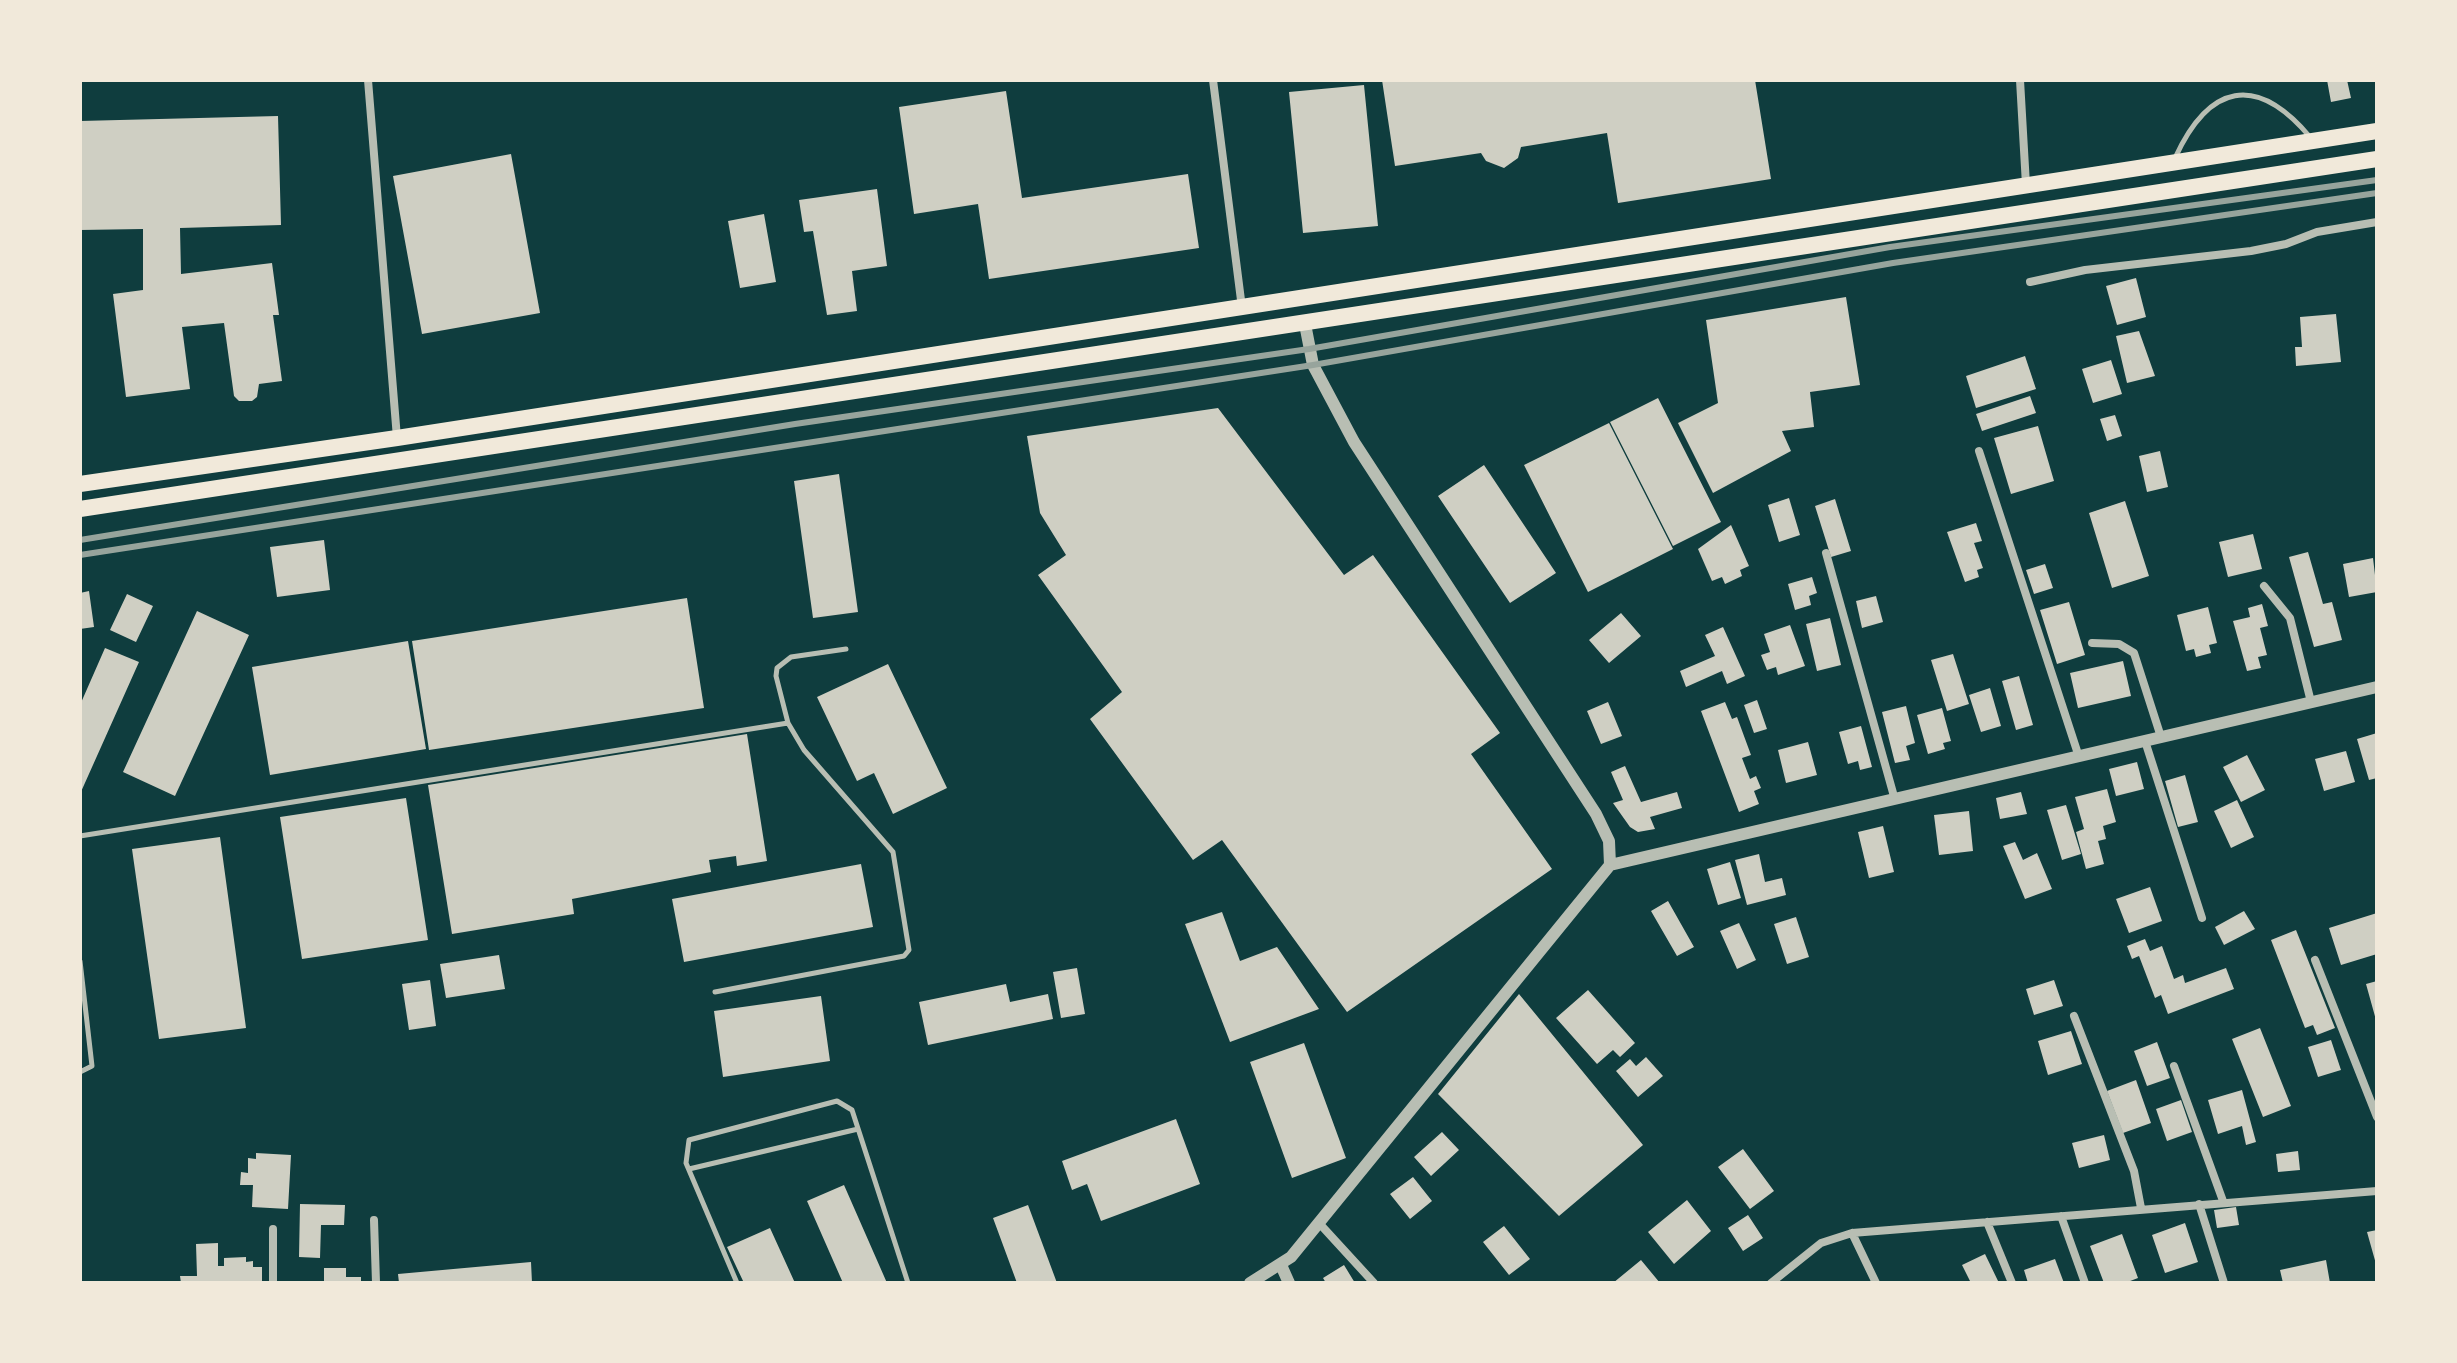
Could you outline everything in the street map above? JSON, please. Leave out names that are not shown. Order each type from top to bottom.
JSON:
[{"type":"main road","points":[[80,484],[397,438],[2377,131]]},
{"type":"main road","points":[[80,509],[2377,159]]},
{"type":"street","points":[[368,80],[397,438]]},
{"type":"street","points":[[1213,80],[1242,308]]},
{"type":"street","points":[[2020,80],[2026,185]]},
{"type":"street","points":[[2030,282],[2085,270],[2251,251],[2286,244],[2317,232],[2377,222]]},
{"type":"street","points":[[1305,324],[1313,365],[1354,442],[1596,814],[1609,841],[1610,865]]},
{"type":"street","points":[[1979,451],[2079,757]]},
{"type":"street","points":[[1826,553],[1895,800]]},
{"type":"street","points":[[2264,586],[2290,618],[2311,702]]},
{"type":"street","points":[[2092,643],[2119,644],[2134,653],[2161,737]]},
{"type":"street","points":[[1250,1283],[1281,1265],[1319,1223],[1610,865],[2377,687]]},
{"type":"street","points":[[2145,741],[2202,918]]},
{"type":"street","points":[[2315,960],[2377,1117]]},
{"type":"street","points":[[2074,1016],[2134,1171],[2141,1208]]},
{"type":"street","points":[[2174,1066],[2223,1201]]},
{"type":"street","points":[[1777,1281],[1821,1243],[1852,1233],[2377,1191]]},
{"type":"street","points":[[2199,1204],[2224,1283]]},
{"type":"street","points":[[2061,1216],[2085,1283]]},
{"type":"street","points":[[374,1220],[376,1283]]},
{"type":"street","points":[[1987,1222],[2012,1283]]},
{"type":"street","points":[[1319,1223],[1374,1283]]},
{"type":"street","points":[[273,1229],[273,1283]]},
{"type":"street","points":[[1852,1233],[1876,1283]]},
{"type":"street","points":[[1281,1265],[1289,1283]]},
{"type":"lane","points":[[2173,162],[2188,130],[2204,109],[2221,100],[2249,96],[2272,100],[2291,114],[2314,141]]},
{"type":"lane","points":[[715,992],[904,956],[909,950],[893,852],[804,750],[788,723],[776,676],[777,668],[791,657],[846,649]]},
{"type":"lane","points":[[80,836],[788,723]]},
{"type":"lane","points":[[80,961],[92,1066],[80,1072]]},
{"type":"lane","points":[[737,1283],[689,1169],[685,1148],[692,1136],[837,1101],[852,1110],[908,1283]]},
{"type":"lane","points":[[689,1169],[858,1129]]},
{"type":"building","points":[[1382,80],[1755,80],[1771,179],[1618,203],[1607,133],[1521,147],[1518,158],[1504,168],[1486,161],[1481,153],[1395,166]]},
{"type":"building","points":[[2327,80],[2347,80],[2351,98],[2331,102]]},
{"type":"building","points":[[1364,85],[1378,226],[1303,233],[1289,92]]},
{"type":"building","points":[[1006,91],[1022,198],[1188,174],[1199,248],[989,279],[978,204],[914,214],[899,107]]},
{"type":"building","points":[[278,116],[281,225],[180,228],[181,274],[272,263],[279,315],[273,315],[282,381],[259,384],[257,397],[252,401],[239,401],[234,396],[224,323],[182,327],[190,389],[126,397],[113,294],[143,290],[143,229],[80,230],[80,121]]},
{"type":"building","points":[[511,154],[540,313],[422,334],[393,176]]},
{"type":"building","points":[[877,189],[887,266],[852,271],[857,311],[827,315],[813,231],[804,232],[799,200]]},
{"type":"building","points":[[764,214],[776,282],[740,288],[728,221]]},
{"type":"building","points":[[2136,278],[2146,317],[2117,325],[2106,286]]},
{"type":"building","points":[[1846,297],[1860,385],[1810,392],[1814,427],[1782,431],[1791,451],[1713,493],[1678,423],[1718,403],[1706,320]]},
{"type":"building","points":[[2336,314],[2341,362],[2296,366],[2295,347],[2302,347],[2300,317]]},
{"type":"building","points":[[2139,331],[2155,376],[2127,383],[2116,336]]},
{"type":"building","points":[[2025,356],[2036,389],[1976,408],[1966,376]]},
{"type":"building","points":[[2111,360],[2122,394],[2093,403],[2082,369]]},
{"type":"building","points":[[2030,396],[2036,413],[1982,431],[1976,414]]},
{"type":"building","points":[[1658,398],[1721,522],[1673,546],[1610,422]]},
{"type":"building","points":[[1218,408],[1344,575],[1373,555],[1500,733],[1471,754],[1552,869],[1347,1012],[1222,840],[1193,860],[1090,719],[1122,692],[1038,575],[1066,555],[1040,513],[1027,436]]},
{"type":"building","points":[[2115,415],[2122,436],[2107,441],[2100,419]]},
{"type":"building","points":[[1609,423],[1673,549],[1588,592],[1524,465]]},
{"type":"building","points":[[2038,426],[2054,481],[2011,494],[1994,438]]},
{"type":"building","points":[[2160,451],[2168,487],[2147,492],[2139,456]]},
{"type":"building","points":[[1484,465],[1556,573],[1510,603],[1438,496]]},
{"type":"building","points":[[839,474],[858,612],[813,618],[794,481]]},
{"type":"building","points":[[1789,498],[1800,535],[1779,542],[1768,505]]},
{"type":"building","points":[[1835,499],[1851,551],[1831,557],[1815,506]]},
{"type":"building","points":[[2125,501],[2149,576],[2112,588],[2089,513]]},
{"type":"building","points":[[1976,523],[1982,541],[1974,543],[1983,568],[1977,570],[1979,577],[1965,582],[1947,532]]},
{"type":"building","points":[[1731,525],[1749,566],[1740,570],[1742,576],[1725,584],[1722,577],[1712,581],[1698,549]]},
{"type":"building","points":[[2253,534],[2262,569],[2228,577],[2219,542]]},
{"type":"building","points":[[324,540],[330,590],[277,597],[270,547]]},
{"type":"building","points":[[2308,552],[2323,604],[2332,602],[2342,640],[2314,647],[2289,557]]},
{"type":"building","points":[[2373,558],[2377,592],[2349,597],[2343,564]]},
{"type":"building","points":[[2045,564],[2053,588],[2034,594],[2026,570]]},
{"type":"building","points":[[1812,577],[1817,593],[1809,596],[1811,605],[1795,610],[1788,584]]},
{"type":"building","points":[[89,591],[94,627],[80,629],[80,593]]},
{"type":"building","points":[[127,594],[153,606],[136,642],[110,630]]},
{"type":"building","points":[[1876,596],[1883,622],[1862,628],[1856,601]]},
{"type":"building","points":[[687,598],[704,708],[429,750],[412,641]]},
{"type":"building","points":[[2069,602],[2085,655],[2057,664],[2040,610]]},
{"type":"building","points":[[2262,604],[2268,626],[2260,628],[2267,655],[2258,657],[2261,668],[2247,671],[2233,621],[2250,617],[2248,608]]},
{"type":"building","points":[[2208,607],[2217,643],[2209,645],[2211,653],[2196,657],[2194,649],[2186,651],[2177,615]]},
{"type":"building","points":[[197,611],[249,635],[175,796],[123,772]]},
{"type":"building","points":[[1621,613],[1641,636],[1609,663],[1589,640]]},
{"type":"building","points":[[1830,618],[1841,665],[1817,671],[1806,624]]},
{"type":"building","points":[[1790,625],[1805,666],[1778,675],[1776,667],[1767,670],[1761,655],[1770,652],[1764,634]]},
{"type":"building","points":[[1723,627],[1745,676],[1727,684],[1722,671],[1686,687],[1680,671],[1715,656],[1705,635]]},
{"type":"building","points":[[408,641],[426,749],[270,775],[252,667]]},
{"type":"building","points":[[105,648],[139,662],[80,794],[80,705]]},
{"type":"building","points":[[1953,654],[1969,704],[1947,711],[1931,660]]},
{"type":"building","points":[[2123,661],[2131,696],[2078,708],[2070,673]]},
{"type":"building","points":[[888,664],[947,788],[893,814],[874,773],[857,781],[817,697]]},
{"type":"building","points":[[2019,676],[2033,725],[2016,730],[2002,681]]},
{"type":"building","points":[[1990,688],[2001,726],[1981,732],[1969,695]]},
{"type":"building","points":[[1757,700],[1767,729],[1754,733],[1744,705]]},
{"type":"building","points":[[1608,702],[1622,736],[1601,744],[1587,711]]},
{"type":"building","points":[[1725,702],[1732,719],[1737,717],[1751,755],[1742,758],[1750,779],[1756,776],[1761,788],[1754,791],[1759,804],[1739,812],[1701,711]]},
{"type":"building","points":[[1906,706],[1915,743],[1906,746],[1910,760],[1895,763],[1882,712]]},
{"type":"building","points":[[1942,708],[1951,741],[1943,743],[1945,749],[1928,754],[1917,715]]},
{"type":"building","points":[[1861,726],[1872,767],[1860,770],[1858,761],[1848,764],[1839,732]]},
{"type":"building","points":[[2377,733],[2377,778],[2369,780],[2357,739]]},
{"type":"building","points":[[747,734],[767,861],[737,866],[736,856],[709,860],[711,872],[572,899],[574,914],[452,934],[428,785]]},
{"type":"building","points":[[1808,742],[1817,775],[1786,783],[1778,750]]},
{"type":"building","points":[[2346,751],[2355,782],[2324,791],[2315,759]]},
{"type":"building","points":[[2247,755],[2265,790],[2241,802],[2223,767]]},
{"type":"building","points":[[2137,762],[2144,789],[2116,796],[2109,769]]},
{"type":"building","points":[[1625,766],[1641,802],[1677,792],[1682,808],[1650,817],[1655,829],[1638,832],[1630,827],[1613,803],[1623,800],[1611,772]]},
{"type":"building","points":[[2185,775],[2198,822],[2178,827],[2165,781]]},
{"type":"building","points":[[2107,789],[2116,822],[2103,826],[2106,839],[2098,841],[2104,864],[2086,869],[2076,832],[2084,829],[2075,797]]},
{"type":"building","points":[[2021,792],[2027,814],[2000,819],[1996,798]]},
{"type":"building","points":[[406,798],[428,940],[302,959],[280,817]]},
{"type":"building","points":[[2237,800],[2254,837],[2231,848],[2214,811]]},
{"type":"building","points":[[2066,805],[2081,854],[2062,860],[2047,810]]},
{"type":"building","points":[[1969,811],[1973,851],[1939,855],[1934,815]]},
{"type":"building","points":[[1883,826],[1894,872],[1869,878],[1858,832]]},
{"type":"building","points":[[220,837],[246,1028],[159,1039],[132,849]]},
{"type":"building","points":[[2015,842],[2023,860],[2037,853],[2052,889],[2025,899],[2003,846]]},
{"type":"building","points":[[1759,854],[1765,882],[1782,878],[1786,895],[1747,905],[1735,860]]},
{"type":"building","points":[[1730,862],[1741,898],[1718,905],[1707,869]]},
{"type":"building","points":[[861,864],[873,927],[684,962],[672,899]]},
{"type":"building","points":[[2150,887],[2162,921],[2129,933],[2116,899]]},
{"type":"building","points":[[1668,901],[1694,947],[1677,956],[1651,911]]},
{"type":"building","points":[[2244,911],[2255,929],[2224,945],[2215,927]]},
{"type":"building","points":[[1222,912],[1240,961],[1277,947],[1319,1009],[1230,1042],[1185,924]]},
{"type":"building","points":[[2377,913],[2377,954],[2341,965],[2329,928]]},
{"type":"building","points":[[1796,917],[1809,957],[1787,964],[1774,924]]},
{"type":"building","points":[[1739,923],[1756,960],[1737,969],[1720,931]]},
{"type":"building","points":[[2296,930],[2335,1028],[2317,1035],[2313,1025],[2305,1028],[2271,940]]},
{"type":"building","points":[[2145,939],[2150,951],[2162,946],[2174,979],[2183,975],[2185,983],[2226,968],[2234,989],[2168,1014],[2161,995],[2155,998],[2139,956],[2132,959],[2127,946]]},
{"type":"building","points":[[499,955],[505,989],[446,998],[440,964]]},
{"type":"building","points":[[1077,968],[1085,1014],[1061,1018],[1053,972]]},
{"type":"building","points":[[430,980],[436,1026],[409,1030],[402,984]]},
{"type":"building","points":[[2054,980],[2063,1006],[2034,1015],[2026,989]]},
{"type":"building","points":[[2377,981],[2377,1020],[2376,1020],[2366,984]]},
{"type":"building","points":[[1006,984],[1010,1002],[1048,994],[1053,1019],[928,1045],[919,1002]]},
{"type":"building","points":[[1588,990],[1635,1043],[1620,1057],[1613,1050],[1597,1064],[1556,1018]]},
{"type":"building","points":[[1519,994],[1643,1145],[1559,1216],[1438,1094]]},
{"type":"building","points":[[821,996],[830,1061],[723,1077],[714,1011]]},
{"type":"building","points":[[2260,1028],[2291,1106],[2263,1117],[2232,1039]]},
{"type":"building","points":[[2071,1031],[2082,1064],[2048,1075],[2038,1041]]},
{"type":"building","points":[[2331,1040],[2341,1070],[2318,1077],[2308,1047]]},
{"type":"building","points":[[2157,1042],[2170,1078],[2147,1086],[2134,1051]]},
{"type":"building","points":[[1304,1043],[1346,1158],[1292,1178],[1250,1062]]},
{"type":"building","points":[[1646,1057],[1663,1076],[1638,1097],[1616,1071],[1630,1059],[1636,1066]]},
{"type":"building","points":[[2136,1080],[2151,1123],[2123,1133],[2107,1091]]},
{"type":"building","points":[[2242,1090],[2256,1142],[2246,1145],[2242,1126],[2218,1134],[2208,1100]]},
{"type":"building","points":[[2181,1100],[2192,1132],[2167,1141],[2156,1109]]},
{"type":"building","points":[[1176,1119],[1200,1184],[1101,1221],[1087,1184],[1072,1190],[1062,1161]]},
{"type":"building","points":[[1442,1132],[1459,1150],[1431,1176],[1414,1157]]},
{"type":"building","points":[[2104,1135],[2110,1160],[2079,1168],[2072,1143]]},
{"type":"building","points":[[1743,1149],[1774,1191],[1750,1209],[1718,1167]]},
{"type":"building","points":[[2298,1151],[2300,1170],[2278,1172],[2276,1154]]},
{"type":"building","points":[[256,1153],[291,1155],[288,1209],[252,1207],[253,1185],[240,1185],[241,1172],[248,1173],[248,1158],[256,1159]]},
{"type":"building","points":[[1413,1177],[1432,1201],[1410,1219],[1390,1194]]},
{"type":"building","points":[[844,1185],[887,1283],[843,1283],[807,1201]]},
{"type":"building","points":[[1687,1200],[1711,1231],[1674,1264],[1648,1232]]},
{"type":"building","points":[[300,1204],[345,1205],[344,1225],[321,1225],[320,1258],[299,1257]]},
{"type":"building","points":[[1028,1205],[1057,1283],[1017,1283],[993,1218]]},
{"type":"building","points":[[2236,1207],[2239,1225],[2217,1228],[2214,1210]]},
{"type":"building","points":[[1748,1215],[1763,1238],[1743,1251],[1728,1228]]},
{"type":"building","points":[[2185,1223],[2198,1262],[2165,1273],[2152,1235]]},
{"type":"building","points":[[1504,1226],[1530,1259],[1509,1275],[1483,1242]]},
{"type":"building","points":[[770,1228],[795,1283],[744,1283],[727,1247]]},
{"type":"building","points":[[2377,1230],[2377,1264],[2376,1264],[2367,1232]]},
{"type":"building","points":[[2122,1234],[2138,1278],[2125,1283],[2104,1283],[2090,1246]]},
{"type":"building","points":[[218,1243],[218,1266],[224,1266],[224,1258],[246,1257],[246,1262],[253,1261],[253,1267],[262,1267],[262,1283],[181,1283],[180,1276],[197,1276],[196,1244]]},
{"type":"building","points":[[1985,1254],[1999,1283],[1971,1283],[1962,1265]]},
{"type":"building","points":[[2055,1259],[2064,1283],[2028,1283],[2024,1270]]},
{"type":"building","points":[[1641,1260],[1660,1283],[1613,1283]]},
{"type":"building","points":[[2326,1260],[2330,1283],[2283,1283],[2280,1270]]},
{"type":"building","points":[[531,1262],[532,1283],[399,1283],[398,1274]]},
{"type":"building","points":[[1344,1265],[1355,1283],[1326,1283],[1323,1278]]},
{"type":"building","points":[[324,1268],[346,1268],[346,1277],[361,1277],[361,1283],[324,1283]]},
{"type":"railway","points":[[80,540],[795,424],[1309,349],[1890,247],[2377,180]]},
{"type":"railway","points":[[80,555],[1313,365],[1893,263],[2377,193]]}]
